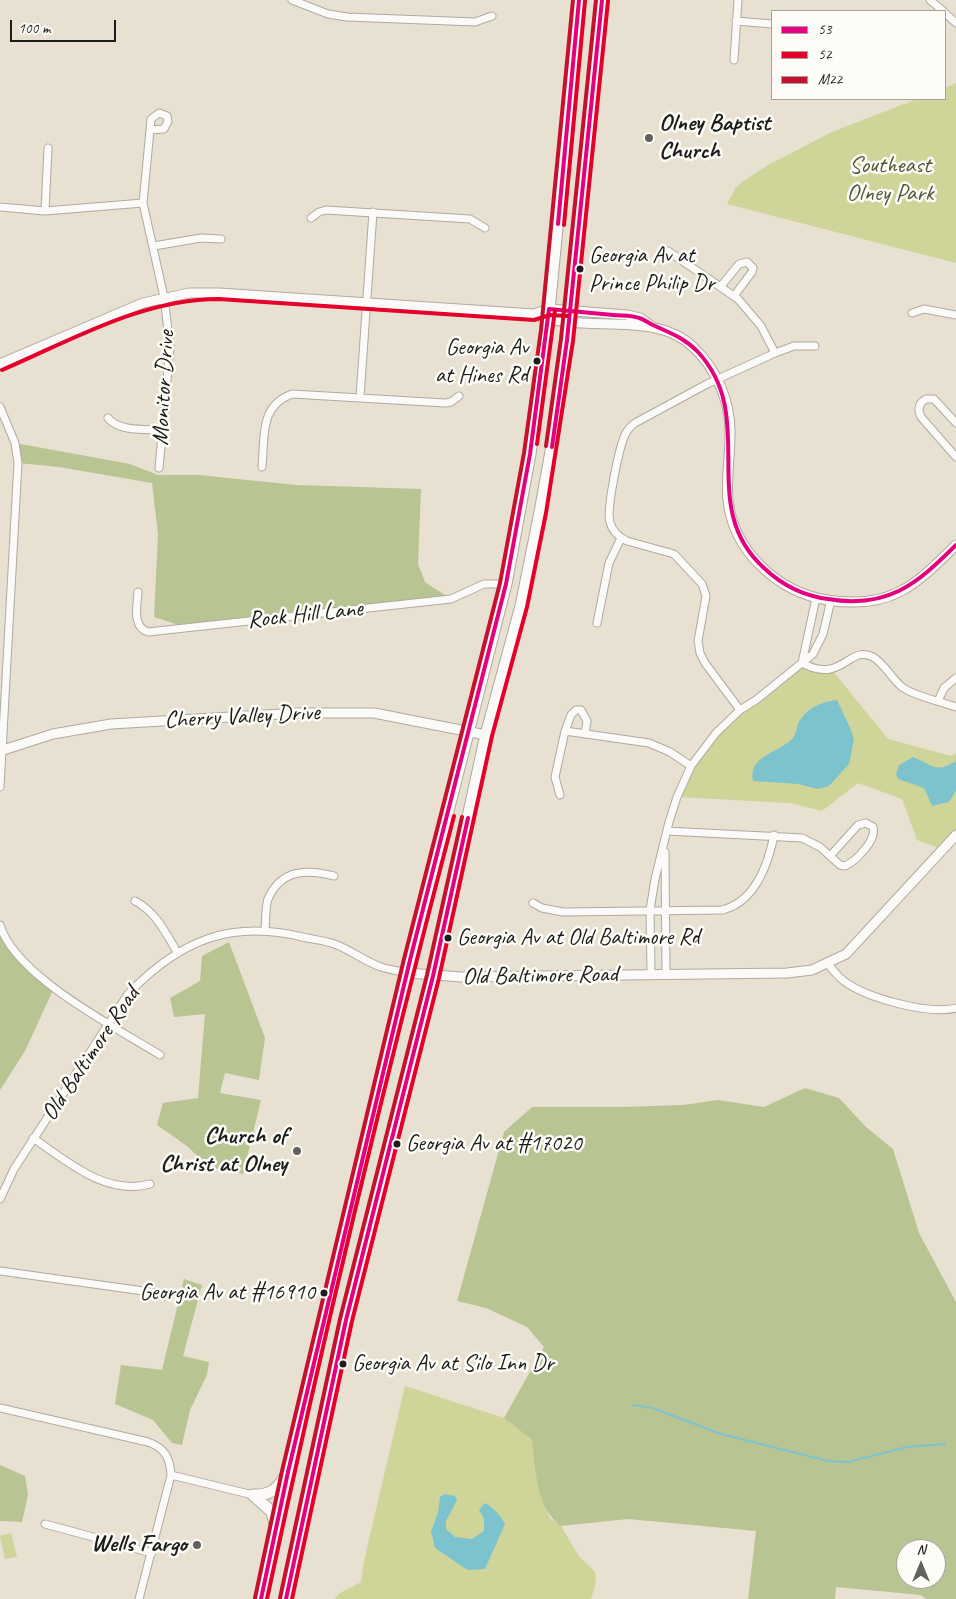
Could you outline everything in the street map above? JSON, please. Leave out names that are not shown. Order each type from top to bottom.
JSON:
[{"type":"main road","points":[[261,1599],[288,1472],[408,973],[506,584],[530,454],[548,315],[580,0]]},
{"type":"main road","points":[[286,1599],[344,1328],[433,976],[486,735],[521,606],[540,512],[552,446],[569,323],[602,0]]},
{"type":"main road","points":[[253,1495],[270,1493],[279,1486],[288,1472]]},
{"type":"main road","points":[[253,1495],[272,1512],[274,1535]]},
{"type":"street","points":[[292,0],[328,14],[347,17],[475,22],[492,16]]},
{"type":"street","points":[[734,60],[738,0]]},
{"type":"street","points":[[930,0],[942,10]]},
{"type":"street","points":[[946,14],[956,23]]},
{"type":"street","points":[[736,21],[771,24]]},
{"type":"street","name":"Monitor Drive","points":[[150,130],[143,203],[164,297],[170,346],[159,468]]},
{"type":"street","points":[[44,211],[48,148]]},
{"type":"street","points":[[0,207],[44,211],[143,203]]},
{"type":"street","points":[[311,218],[319,212],[326,210],[372,212],[470,219],[485,228]]},
{"type":"street","points":[[360,397],[372,212]]},
{"type":"street","points":[[154,246],[201,238],[221,240]]},
{"type":"street","points":[[668,250],[734,296],[760,326],[775,353]]},
{"type":"street","points":[[721,286],[739,264],[747,262],[751,265],[752,272],[734,296]]},
{"type":"street","points":[[0,364],[108,316],[164,297],[189,293],[219,293],[534,314],[548,315],[569,323],[651,326],[675,334],[693,346],[706,361],[718,381],[729,416],[728,501],[739,536],[758,563],[777,580],[802,594],[816,598],[865,601],[891,596],[915,584],[956,545]]},
{"type":"street","points":[[912,313],[924,309],[956,315]]},
{"type":"street","points":[[548,315],[570,310],[640,318],[651,326]]},
{"type":"street","points":[[740,710],[705,664],[700,653],[698,641],[706,596],[702,584],[674,554],[621,538],[611,525],[608,512],[626,432],[640,419],[775,353],[794,346],[815,346]]},
{"type":"street","points":[[262,467],[266,416],[273,404],[281,398],[292,394],[445,404],[459,396]]},
{"type":"street","points":[[956,423],[934,399],[926,399],[920,403],[919,410],[921,416],[953,448],[956,457]]},
{"type":"street","points":[[0,407],[15,443],[18,463],[0,787]]},
{"type":"street","points":[[108,418],[112,423],[119,426],[163,430]]},
{"type":"street","points":[[597,623],[610,563],[621,538]]},
{"type":"street","name":"Rock Hill Lane","points":[[138,592],[138,625],[141,630],[148,632],[451,599],[484,584],[506,584]]},
{"type":"street","points":[[802,663],[816,598]]},
{"type":"street","points":[[651,974],[650,910],[667,831],[677,797],[691,766],[716,733],[740,710],[756,700],[813,654],[818,646],[831,600]]},
{"type":"street","points":[[802,663],[822,671],[832,670],[850,659],[862,655],[873,657],[903,688],[956,707]]},
{"type":"street","points":[[938,702],[944,688],[956,678]]},
{"type":"street","points":[[560,794],[554,777],[565,731],[571,714],[576,710],[581,710],[587,721],[585,734]]},
{"type":"street","name":"Cherry Valley Drive","points":[[1,751],[53,734],[111,724],[299,713],[374,713],[486,735]]},
{"type":"street","points":[[565,731],[649,743],[670,752],[691,766]]},
{"type":"street","points":[[667,831],[774,834],[802,838],[820,847],[830,856],[842,866],[849,864],[872,839],[874,834],[873,827],[866,824],[858,826],[830,856]]},
{"type":"street","points":[[533,903],[542,908],[563,912],[722,910],[738,904],[751,890],[765,868],[774,834]]},
{"type":"street","name":"Old Baltimore Road","points":[[0,1199],[14,1169],[33,1138],[128,994],[150,972],[177,952],[203,940],[226,932],[265,930],[337,945],[382,967],[433,976],[786,973],[812,970],[846,954],[956,835]]},
{"type":"street","points":[[664,845],[666,974]]},
{"type":"street","points":[[265,930],[268,900],[279,882],[291,874],[303,871],[334,876]]},
{"type":"street","points":[[135,901],[145,906],[157,918],[177,952]]},
{"type":"street","points":[[0,925],[13,952],[23,963],[54,988],[160,1055]]},
{"type":"street","points":[[828,964],[844,981],[900,1005],[926,1010],[956,1008]]},
{"type":"street","points":[[33,1138],[94,1178],[119,1187],[138,1187],[150,1184]]},
{"type":"street","points":[[0,1271],[165,1294]]},
{"type":"street","points":[[0,1408],[158,1445],[170,1461],[171,1475],[139,1599]]},
{"type":"street","points":[[171,1475],[253,1495]]},
{"type":"street","points":[[45,1524],[152,1553]]},
{"type":"green space","name":"Southeast Olney Park","points":[[956,83],[956,263],[727,204],[736,187],[770,164],[832,132],[914,100],[946,100],[946,88]]},
{"type":"green space","points":[[15,443],[130,464],[158,475],[199,475],[296,485],[421,489],[418,564],[425,582],[451,599],[188,628],[154,617],[158,534],[152,483],[59,467],[18,463]]},
{"type":"green space","points":[[802,663],[832,670],[888,739],[951,756],[956,753],[956,835],[942,849],[917,840],[902,799],[858,783],[822,811],[790,803],[677,797],[691,766],[716,733]]},
{"type":"green space","points":[[3,933],[13,952],[54,988],[25,1051],[0,1090],[0,934]]},
{"type":"green space","points":[[229,942],[265,1038],[259,1080],[225,1073],[220,1093],[261,1100],[243,1174],[209,1167],[187,1146],[157,1125],[163,1103],[198,1098],[205,1014],[174,1017],[170,998],[200,981],[202,956]]},
{"type":"green space","points":[[805,1088],[839,1098],[866,1127],[893,1149],[919,1233],[956,1302],[956,1599],[926,1599],[921,1595],[836,1587],[835,1599],[748,1599],[756,1531],[628,1519],[561,1526],[546,1509],[538,1487],[532,1440],[504,1418],[544,1347],[527,1327],[486,1308],[457,1301],[504,1132],[532,1107],[683,1105],[718,1100],[764,1107]]},
{"type":"green space","points":[[184,1279],[202,1285],[183,1356],[209,1362],[207,1375],[190,1410],[182,1445],[172,1443],[153,1420],[115,1404],[121,1365],[162,1370]]},
{"type":"green space","points":[[405,1386],[504,1418],[532,1440],[539,1491],[550,1518],[561,1526],[578,1555],[595,1572],[596,1583],[591,1599],[335,1599],[338,1594],[361,1582],[364,1561]]},
{"type":"green space","points":[[0,1465],[25,1476],[28,1495],[22,1522],[0,1521]]},
{"type":"green space","points":[[11,1533],[17,1557],[5,1559],[0,1536]]},
{"type":"water","points":[[837,700],[854,740],[849,764],[829,786],[818,789],[798,784],[753,781],[755,766],[759,760],[792,739],[801,718],[805,714],[820,704]]},
{"type":"water","points":[[913,757],[938,768],[956,761],[956,791],[949,802],[932,806],[924,788],[898,779],[896,774],[899,765]]},
{"type":"water","points":[[445,1494],[455,1496],[457,1500],[446,1521],[446,1529],[455,1537],[472,1539],[484,1531],[484,1519],[479,1510],[485,1503],[496,1512],[505,1524],[485,1569],[469,1570],[435,1548],[431,1531],[438,1513],[440,1497]]},
{"type":"waterway","points":[[633,1405],[653,1408],[721,1434],[828,1461],[848,1462],[907,1447],[945,1444]]},
{"type":"transit line","name":"M22","points":[[255,1598],[282,1471],[404,959],[500,583],[524,453],[541,330],[573,0]]},
{"type":"transit line","name":"53","points":[[558,224],[579,0]]},
{"type":"transit line","name":"M22","points":[[546,446],[561,339],[596,0]]},
{"type":"transit line","name":"53","points":[[552,447],[567,340],[602,0]]},
{"type":"transit line","name":"52","points":[[564,225],[585,1]]},
{"type":"transit line","name":"52","points":[[292,1599],[352,1321],[439,978],[492,736],[527,607],[546,513],[573,341],[608,1]]},
{"type":"transit line","name":"52","points":[[2,370],[108,323],[162,306],[190,301],[219,299],[534,320],[550,315],[568,316]]},
{"type":"transit line","name":"53","points":[[261,1599],[288,1472],[410,960],[506,584],[530,454],[549,309],[630,316],[643,319],[677,336],[698,352],[716,378],[725,405],[728,433],[729,490],[733,518],[744,544],[764,568],[778,580],[819,598],[849,601],[884,597],[899,591],[927,572],[956,545]]},
{"type":"transit line","name":"52","points":[[537,444],[555,310]]},
{"type":"transit line","name":"52","points":[[267,1599],[356,1206],[454,816]]},
{"type":"transit line","name":"M22","points":[[280,1598],[340,1319],[427,975],[462,817]]},
{"type":"transit line","name":"53","points":[[286,1599],[346,1320],[433,976],[468,818]]},
{"type":"place","name":"Olney Baptist Church","points":[[649,138]]},
{"type":"place","name":"Georgia Av at Prince Philip Dr","points":[[580,269]]},
{"type":"place","name":"Georgia Av at Hines Rd","points":[[537,361]]},
{"type":"place","name":"Georgia Av at Old Baltimore Rd","points":[[448,938]]},
{"type":"place","name":"Georgia Av at #17020","points":[[397,1144]]},
{"type":"place","name":"Church of Christ at Olney","points":[[297,1151]]},
{"type":"place","name":"Georgia Av at #16910","points":[[324,1293]]},
{"type":"place","name":"Georgia Av at Silo Inn Dr","points":[[343,1364]]},
{"type":"place","name":"Wells Fargo","points":[[197,1545]]}]
